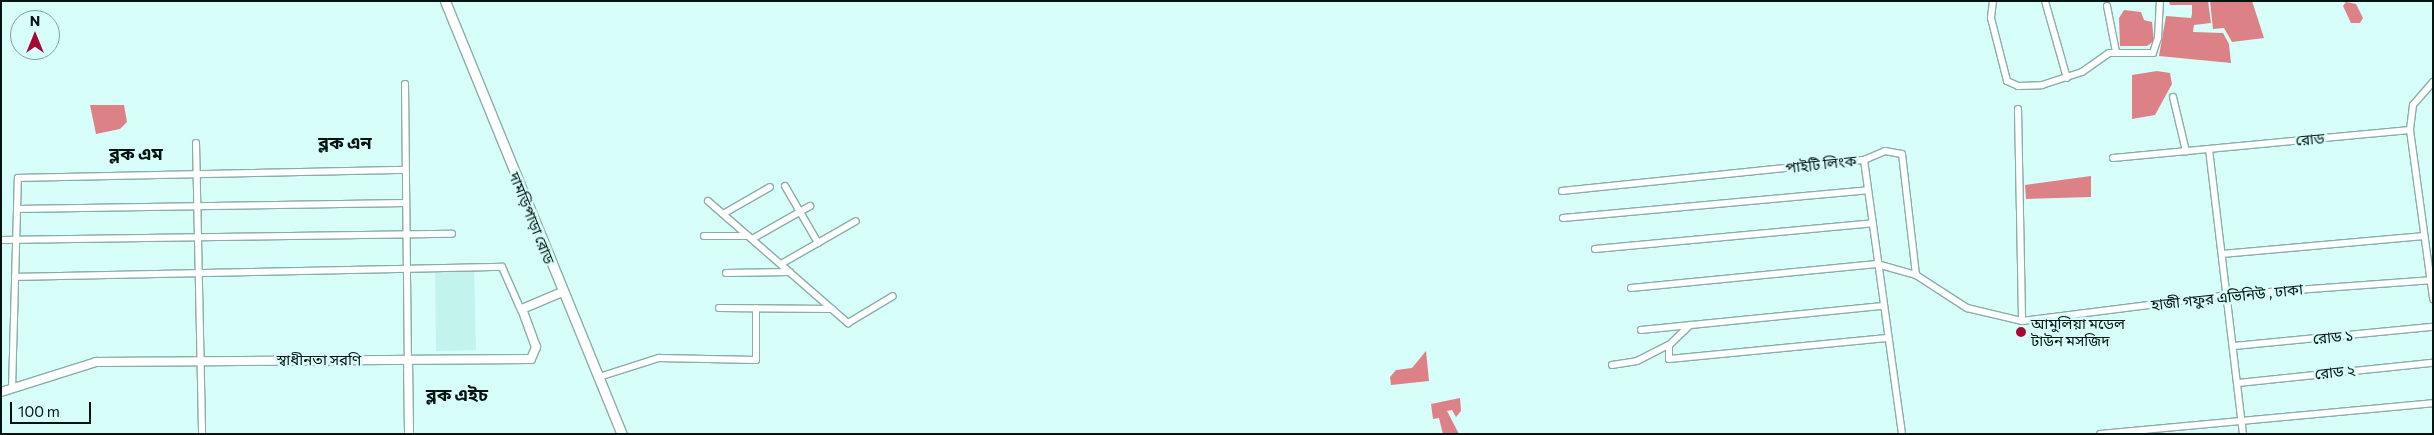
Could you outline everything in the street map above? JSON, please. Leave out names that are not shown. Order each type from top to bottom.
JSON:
[{"type":"main road","name":"দামড়িপাড়া রোড","points":[[445,1],[562,292],[622,434]]},
{"type":"street","points":[[1993,1],[1991,18],[2007,82],[2018,86],[2067,78],[2116,52],[2153,52],[2158,38],[2160,1]]},
{"type":"street","points":[[2044,1],[2067,78]]},
{"type":"street","points":[[2107,6],[2116,52]]},
{"type":"street","points":[[2433,82],[2412,104],[2410,130],[2424,236],[2432,280],[2433,299]]},
{"type":"street","points":[[405,84],[409,434]]},
{"type":"street","points":[[2173,97],[2186,151]]},
{"type":"street","points":[[1631,288],[1877,264],[1916,276],[1967,308],[2022,321],[2018,109]]},
{"type":"street","name":"রোড","points":[[2113,158],[2410,130]]},
{"type":"street","points":[[196,143],[202,434]]},
{"type":"street","points":[[2209,149],[2228,295],[2243,434]]},
{"type":"street","points":[[1864,160],[1885,151],[1902,154],[1916,276]]},
{"type":"street","name":"পাইটি লিংক","points":[[1562,191],[1864,160],[1887,338],[1902,434]]},
{"type":"street","points":[[12,389],[18,178],[405,170]]},
{"type":"street","points":[[785,186],[818,242]]},
{"type":"street","points":[[723,214],[770,187]]},
{"type":"street","points":[[1563,218],[1868,190]]},
{"type":"street","points":[[708,201],[848,323],[893,296]]},
{"type":"street","points":[[17,209],[406,202]]},
{"type":"street","points":[[704,236],[750,238],[810,206]]},
{"type":"street","points":[[781,264],[856,221]]},
{"type":"street","points":[[1595,248],[1873,224]]},
{"type":"street","points":[[1,240],[452,234]]},
{"type":"street","points":[[2222,254],[2424,236]]},
{"type":"street","points":[[15,277],[502,267],[522,310],[562,292]]},
{"type":"street","points":[[726,273],[790,272]]},
{"type":"street","name":"হাজী গফুর এভিনিউ , ঢাকা","points":[[2022,321],[2228,295],[2432,280]]},
{"type":"street","points":[[1641,330],[1883,306]]},
{"type":"street","points":[[719,308],[832,309]]},
{"type":"street","points":[[599,377],[659,358],[756,360],[756,308]]},
{"type":"street","name":"স্বাধীনতা সরণি","points":[[12,389],[96,362],[533,358],[536,347],[522,310]]},
{"type":"street","points":[[1612,365],[1637,361],[1669,345],[1690,325]]},
{"type":"street","name":"রোড ১","points":[[2234,346],[2433,327]]},
{"type":"street","points":[[1669,345],[1669,359],[1887,338]]},
{"type":"street","name":"রোড ২","points":[[2238,383],[2433,363]]},
{"type":"street","points":[[1,391],[12,389]]},
{"type":"street","points":[[1,396],[12,389]]},
{"type":"street","points":[[2100,434],[2433,404]]},
{"type":"shaded area","points":[[2169,1],[2208,1],[2211,23],[2194,25],[2193,32],[2223,33],[2229,44],[2231,63],[2159,56],[2166,16],[2191,18],[2192,14],[2192,5],[2170,5]]},
{"type":"shaded area","points":[[2210,1],[2252,1],[2264,38],[2232,42],[2224,28],[2213,29]]},
{"type":"shaded area","points":[[2346,2],[2356,4],[2363,18],[2360,23],[2351,23],[2343,6]]},
{"type":"shaded area","points":[[2124,10],[2141,12],[2144,20],[2152,22],[2154,41],[2147,46],[2120,46],[2119,18]]},
{"type":"shaded area","points":[[2157,71],[2170,73],[2172,84],[2155,115],[2132,119],[2132,75]]},
{"type":"shaded area","points":[[90,105],[124,105],[127,122],[120,129],[96,134]]},
{"type":"shaded area","points":[[2091,176],[2091,197],[2026,199],[2025,185]]},
{"type":"shaded area","points":[[474,269],[476,350],[436,351],[435,270]]},
{"type":"shaded area","points":[[1426,351],[1429,381],[1391,385],[1390,377],[1396,370],[1412,368]]},
{"type":"shaded area","points":[[1460,398],[1461,411],[1456,417],[1452,410],[1447,411],[1459,434],[1443,434],[1439,418],[1433,419],[1431,404]]},
{"type":"place","name":"আমুলিয়া মডেল টাউন মসজিদ","points":[[2021,332]]},
{"type":"district","name":"ব্লক এন","points":[[345,142]]},
{"type":"district","name":"ব্লক এম","points":[[136,153]]},
{"type":"district","name":"ব্লক এইচ","points":[[457,394]]}]
